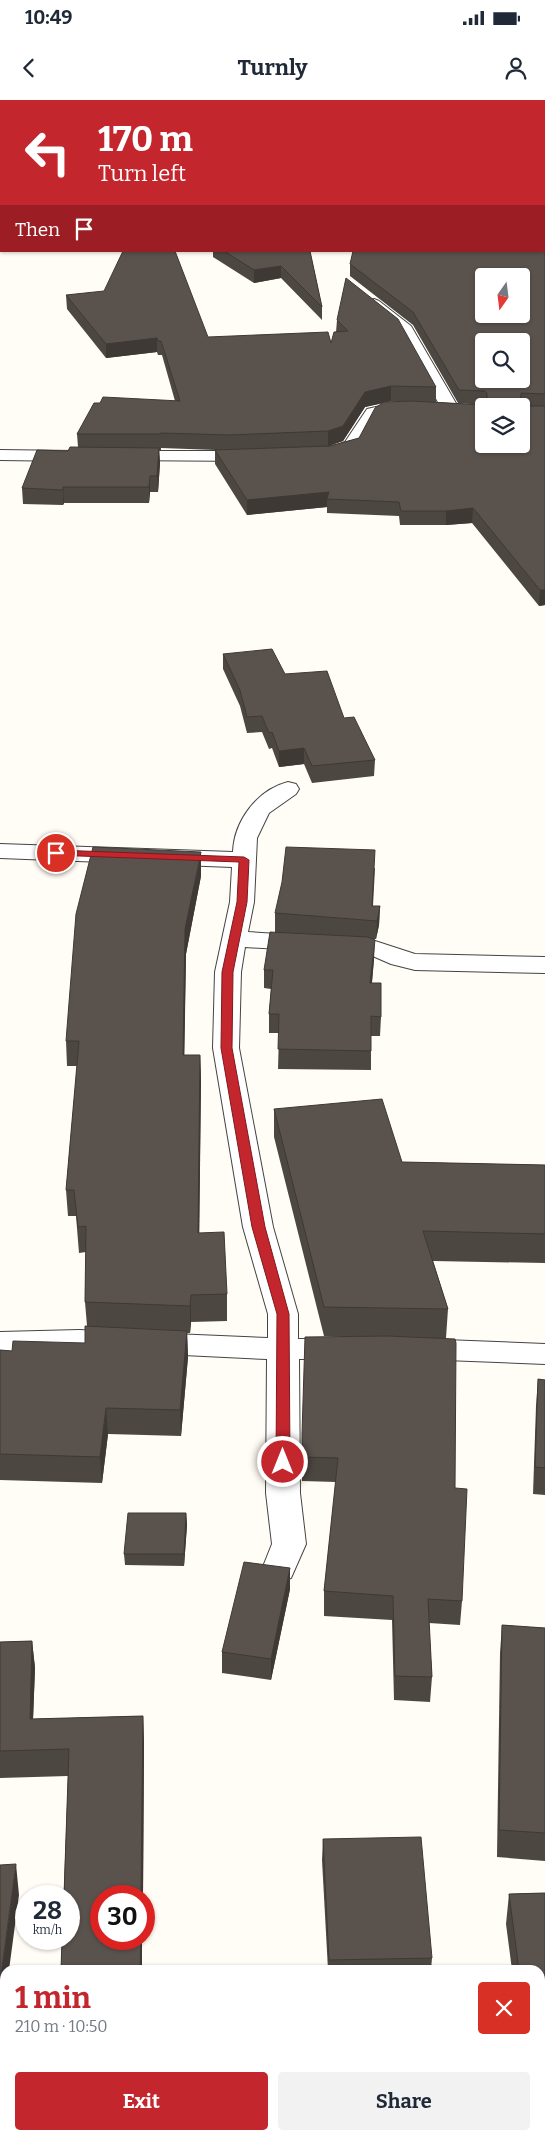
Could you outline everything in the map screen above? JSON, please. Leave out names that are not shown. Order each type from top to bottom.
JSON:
[{"type":"street","points":[[361,294],[405,329],[451,410]]},
{"type":"street","points":[[310,454],[337,452],[351,447],[371,413],[381,409],[475,411]]},
{"type":"street","points":[[0,455],[270,455]]},
{"type":"street","points":[[279,1569],[289,1544],[283,1492],[283,1314],[258,1227],[226,1048],[228,972],[242,902],[245,838],[259,810],[269,801],[288,790]]},
{"type":"street","points":[[0,851],[244,860]]},
{"type":"street","points":[[234,939],[372,946],[400,959],[415,962],[545,965]]},
{"type":"street","points":[[0,1342],[79,1340],[284,1349],[382,1348],[545,1354]]},
{"type":"building","points":[[123,252],[175,252],[208,337],[328,332],[331,343],[334,332],[348,331],[337,320],[346,278],[398,319],[436,387],[391,386],[365,392],[343,426],[328,431],[230,435],[161,433],[77,434],[94,403],[100,403],[103,397],[180,401],[161,341],[158,341],[157,338],[106,344],[66,295],[104,291]]},
{"type":"building","points":[[226,252],[310,252],[322,307],[281,266],[254,270]]},
{"type":"building","points":[[353,252],[545,252],[545,394],[521,393],[521,398],[487,398],[485,391],[459,390],[413,312],[350,264]]},
{"type":"building","points":[[411,401],[475,404],[475,453],[530,453],[530,406],[545,406],[545,590],[540,590],[473,508],[446,511],[401,511],[399,502],[327,499],[329,492],[247,500],[215,450],[330,446],[359,438],[375,408],[384,402]]},
{"type":"building","points":[[70,447],[159,448],[157,476],[150,476],[149,487],[63,487],[63,490],[22,488],[37,450],[68,451]]},
{"type":"building","points":[[272,649],[285,674],[327,671],[344,718],[354,717],[375,760],[312,766],[304,748],[279,751],[272,732],[269,733],[262,716],[247,717],[240,690],[223,654]]},
{"type":"building","points":[[93,847],[201,852],[185,929],[183,1055],[200,1055],[198,1233],[224,1232],[227,1294],[191,1295],[190,1306],[85,1302],[86,1226],[78,1227],[74,1190],[66,1190],[79,1041],[66,1041],[76,914]]},
{"type":"building","points":[[286,847],[375,850],[372,906],[380,906],[377,921],[275,913],[282,882]]},
{"type":"building","points":[[270,932],[368,937],[375,940],[370,983],[381,983],[381,1017],[371,1016],[371,1051],[278,1049],[279,1014],[269,1014],[273,970],[264,970]]},
{"type":"building","points":[[382,1099],[402,1162],[545,1165],[545,1234],[423,1231],[448,1309],[324,1307],[274,1109]]},
{"type":"building","points":[[85,1326],[187,1331],[180,1410],[106,1408],[100,1457],[0,1454],[0,1350],[12,1351],[13,1341],[85,1343]]},
{"type":"building","points":[[388,1336],[455,1339],[456,1343],[455,1488],[467,1489],[462,1601],[428,1599],[432,1677],[395,1676],[393,1596],[324,1591],[338,1458],[302,1457],[305,1337]]},
{"type":"building","points":[[538,1379],[545,1380],[545,1468],[535,1467]]},
{"type":"building","points":[[128,1513],[186,1513],[184,1554],[124,1554]]},
{"type":"building","points":[[244,1562],[290,1568],[271,1659],[222,1652]]},
{"type":"building","points":[[502,1625],[545,1628],[545,1833],[499,1830]]},
{"type":"building","points":[[32,1641],[30,1719],[143,1716],[141,1885],[90,1885],[90,1950],[141,1950],[140,1965],[61,1965],[62,1950],[80,1950],[80,1885],[64,1885],[69,1749],[0,1751],[0,1642]]},
{"type":"building","points":[[421,1837],[432,1958],[329,1960],[323,1839]]},
{"type":"building","points":[[16,1864],[2,1965],[0,1965],[0,1865]]},
{"type":"building","points":[[545,1893],[545,1965],[518,1965],[509,1894]]},
{"type":"route","points":[[56,853],[244,860],[242,902],[228,972],[226,1048],[258,1227],[283,1314],[283,1462]]}]
